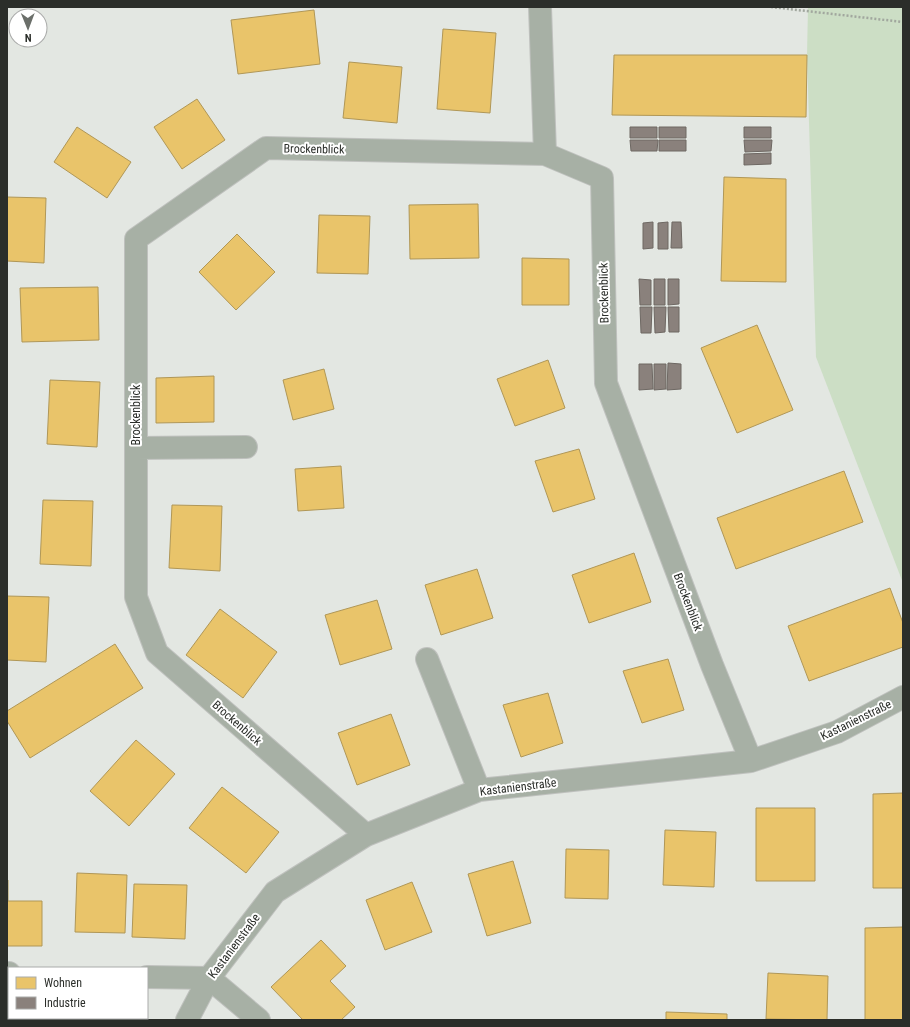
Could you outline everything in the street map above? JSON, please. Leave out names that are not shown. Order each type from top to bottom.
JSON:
[{"type":"street","points":[[540,7],[545,154]]},
{"type":"street","name":"Brockenblick","points":[[366,835],[157,653],[136,597],[136,239],[266,148],[545,154],[602,178],[606,383],[712,665],[751,761]]},
{"type":"street","points":[[136,448],[246,447]]},
{"type":"street","points":[[427,660],[479,790]]},
{"type":"street","name":"Kastanienstraße","points":[[187,1020],[209,978],[275,892],[366,835],[479,790],[751,761],[836,732],[903,697]]},
{"type":"street","points":[[148,976],[209,978],[259,1020]]},
{"type":"path","points":[[771,7],[903,22]]},
{"type":"green space","points":[[808,7],[903,7],[903,583],[816,357],[807,55]]},
{"type":"building: Wohnen","points":[[314,10],[320,64],[238,74],[231,20]]},
{"type":"building: Wohnen","points":[[443,29],[496,33],[490,113],[437,109]]},
{"type":"building: Wohnen","points":[[614,55],[807,55],[806,117],[612,115]]},
{"type":"building: Wohnen","points":[[349,62],[402,67],[397,123],[343,118]]},
{"type":"building: Wohnen","points":[[197,99],[225,140],[182,169],[154,127]]},
{"type":"building: Wohnen","points":[[77,127],[131,162],[107,198],[54,162]]},
{"type":"building: Wohnen","points":[[724,177],[786,179],[786,282],[721,281]]},
{"type":"building: Wohnen","points":[[7,197],[46,198],[44,263],[7,261]]},
{"type":"building: Wohnen","points":[[478,204],[479,258],[410,259],[409,205]]},
{"type":"building: Wohnen","points":[[319,215],[370,216],[368,274],[317,273]]},
{"type":"building: Wohnen","points":[[237,234],[275,272],[236,310],[199,272]]},
{"type":"building: Wohnen","points":[[522,258],[569,259],[569,305],[522,305]]},
{"type":"building: Wohnen","points":[[98,287],[99,340],[22,342],[20,288]]},
{"type":"building: Wohnen","points":[[757,325],[793,410],[737,433],[701,348]]},
{"type":"building: Wohnen","points":[[548,360],[565,408],[515,426],[497,379]]},
{"type":"building: Wohnen","points":[[324,369],[334,409],[293,420],[283,380]]},
{"type":"building: Wohnen","points":[[214,376],[214,422],[156,423],[156,378]]},
{"type":"building: Wohnen","points":[[50,380],[100,382],[97,447],[47,444]]},
{"type":"building: Wohnen","points":[[579,449],[595,499],[553,512],[535,461]]},
{"type":"building: Wohnen","points":[[341,466],[344,508],[298,511],[295,469]]},
{"type":"building: Wohnen","points":[[844,471],[863,522],[736,569],[717,518]]},
{"type":"building: Wohnen","points":[[43,500],[93,501],[91,566],[40,564]]},
{"type":"building: Wohnen","points":[[172,505],[222,506],[220,571],[169,568]]},
{"type":"building: Wohnen","points":[[634,553],[651,602],[589,623],[572,575]]},
{"type":"building: Wohnen","points":[[477,569],[493,618],[441,635],[425,585]]},
{"type":"building: Wohnen","points":[[890,588],[903,623],[903,647],[809,681],[788,626]]},
{"type":"building: Wohnen","points":[[7,596],[49,597],[46,662],[7,660]]},
{"type":"building: Wohnen","points":[[377,600],[392,649],[340,665],[325,615]]},
{"type":"building: Wohnen","points":[[220,609],[277,652],[243,698],[186,655]]},
{"type":"building: Wohnen","points":[[115,644],[143,688],[30,758],[7,721],[7,711]]},
{"type":"building: Wohnen","points":[[668,659],[684,710],[642,723],[623,671]]},
{"type":"building: Wohnen","points":[[548,693],[563,743],[521,757],[503,705]]},
{"type":"building: Wohnen","points":[[391,714],[410,765],[357,785],[338,733]]},
{"type":"building: Wohnen","points":[[136,740],[175,774],[129,826],[90,791]]},
{"type":"building: Wohnen","points":[[222,787],[279,832],[246,873],[189,828]]},
{"type":"building: Wohnen","points":[[903,793],[903,888],[873,888],[873,794]]},
{"type":"building: Wohnen","points":[[756,808],[815,808],[815,881],[756,881]]},
{"type":"building: Wohnen","points":[[665,830],[716,832],[714,887],[663,885]]},
{"type":"building: Wohnen","points":[[566,849],[609,850],[608,899],[565,898]]},
{"type":"building: Wohnen","points":[[513,861],[531,923],[487,936],[468,874]]},
{"type":"building: Wohnen","points":[[77,873],[127,875],[125,933],[75,932]]},
{"type":"building: Wohnen","points":[[7,880],[8,901],[42,901],[42,946],[7,946]]},
{"type":"building: Wohnen","points":[[412,882],[432,932],[385,950],[366,900]]},
{"type":"building: Wohnen","points":[[134,884],[187,885],[185,939],[132,937]]},
{"type":"building: Wohnen","points":[[903,927],[903,1020],[865,1020],[865,928]]},
{"type":"building: Wohnen","points":[[321,940],[346,966],[330,981],[355,1007],[341,1020],[303,1020],[271,987]]},
{"type":"building: Wohnen","points":[[768,973],[828,976],[827,1020],[766,1019]]},
{"type":"building: Wohnen","points":[[666,1012],[727,1014],[727,1020],[666,1020]]},
{"type":"building: Industrie","points":[[630,127],[657,127],[657,138],[630,138]]},
{"type":"building: Industrie","points":[[659,127],[686,127],[686,138],[659,138]]},
{"type":"building: Industrie","points":[[744,127],[771,127],[771,138],[744,138]]},
{"type":"building: Industrie","points":[[630,140],[658,140],[657,151],[631,151]]},
{"type":"building: Industrie","points":[[659,140],[686,140],[686,151],[659,151]]},
{"type":"building: Industrie","points":[[744,140],[772,140],[771,151],[745,152]]},
{"type":"building: Industrie","points":[[771,153],[771,164],[744,165],[744,154]]},
{"type":"building: Industrie","points":[[653,222],[653,248],[643,249],[643,223]]},
{"type":"building: Industrie","points":[[668,222],[668,249],[658,249],[658,223]]},
{"type":"building: Industrie","points":[[672,222],[681,222],[682,248],[671,248]]},
{"type":"building: Industrie","points":[[639,279],[651,280],[651,305],[640,305]]},
{"type":"building: Industrie","points":[[654,279],[665,279],[665,305],[654,305]]},
{"type":"building: Industrie","points":[[668,279],[679,279],[679,304],[668,305]]},
{"type":"building: Industrie","points":[[640,307],[652,307],[651,333],[641,333]]},
{"type":"building: Industrie","points":[[654,307],[666,307],[665,332],[655,333]]},
{"type":"building: Industrie","points":[[668,307],[679,307],[679,332],[669,332]]},
{"type":"building: Industrie","points":[[668,363],[681,364],[681,389],[667,390]]},
{"type":"building: Industrie","points":[[639,364],[652,364],[653,389],[639,390]]},
{"type":"building: Industrie","points":[[654,364],[666,364],[666,389],[654,390]]}]
